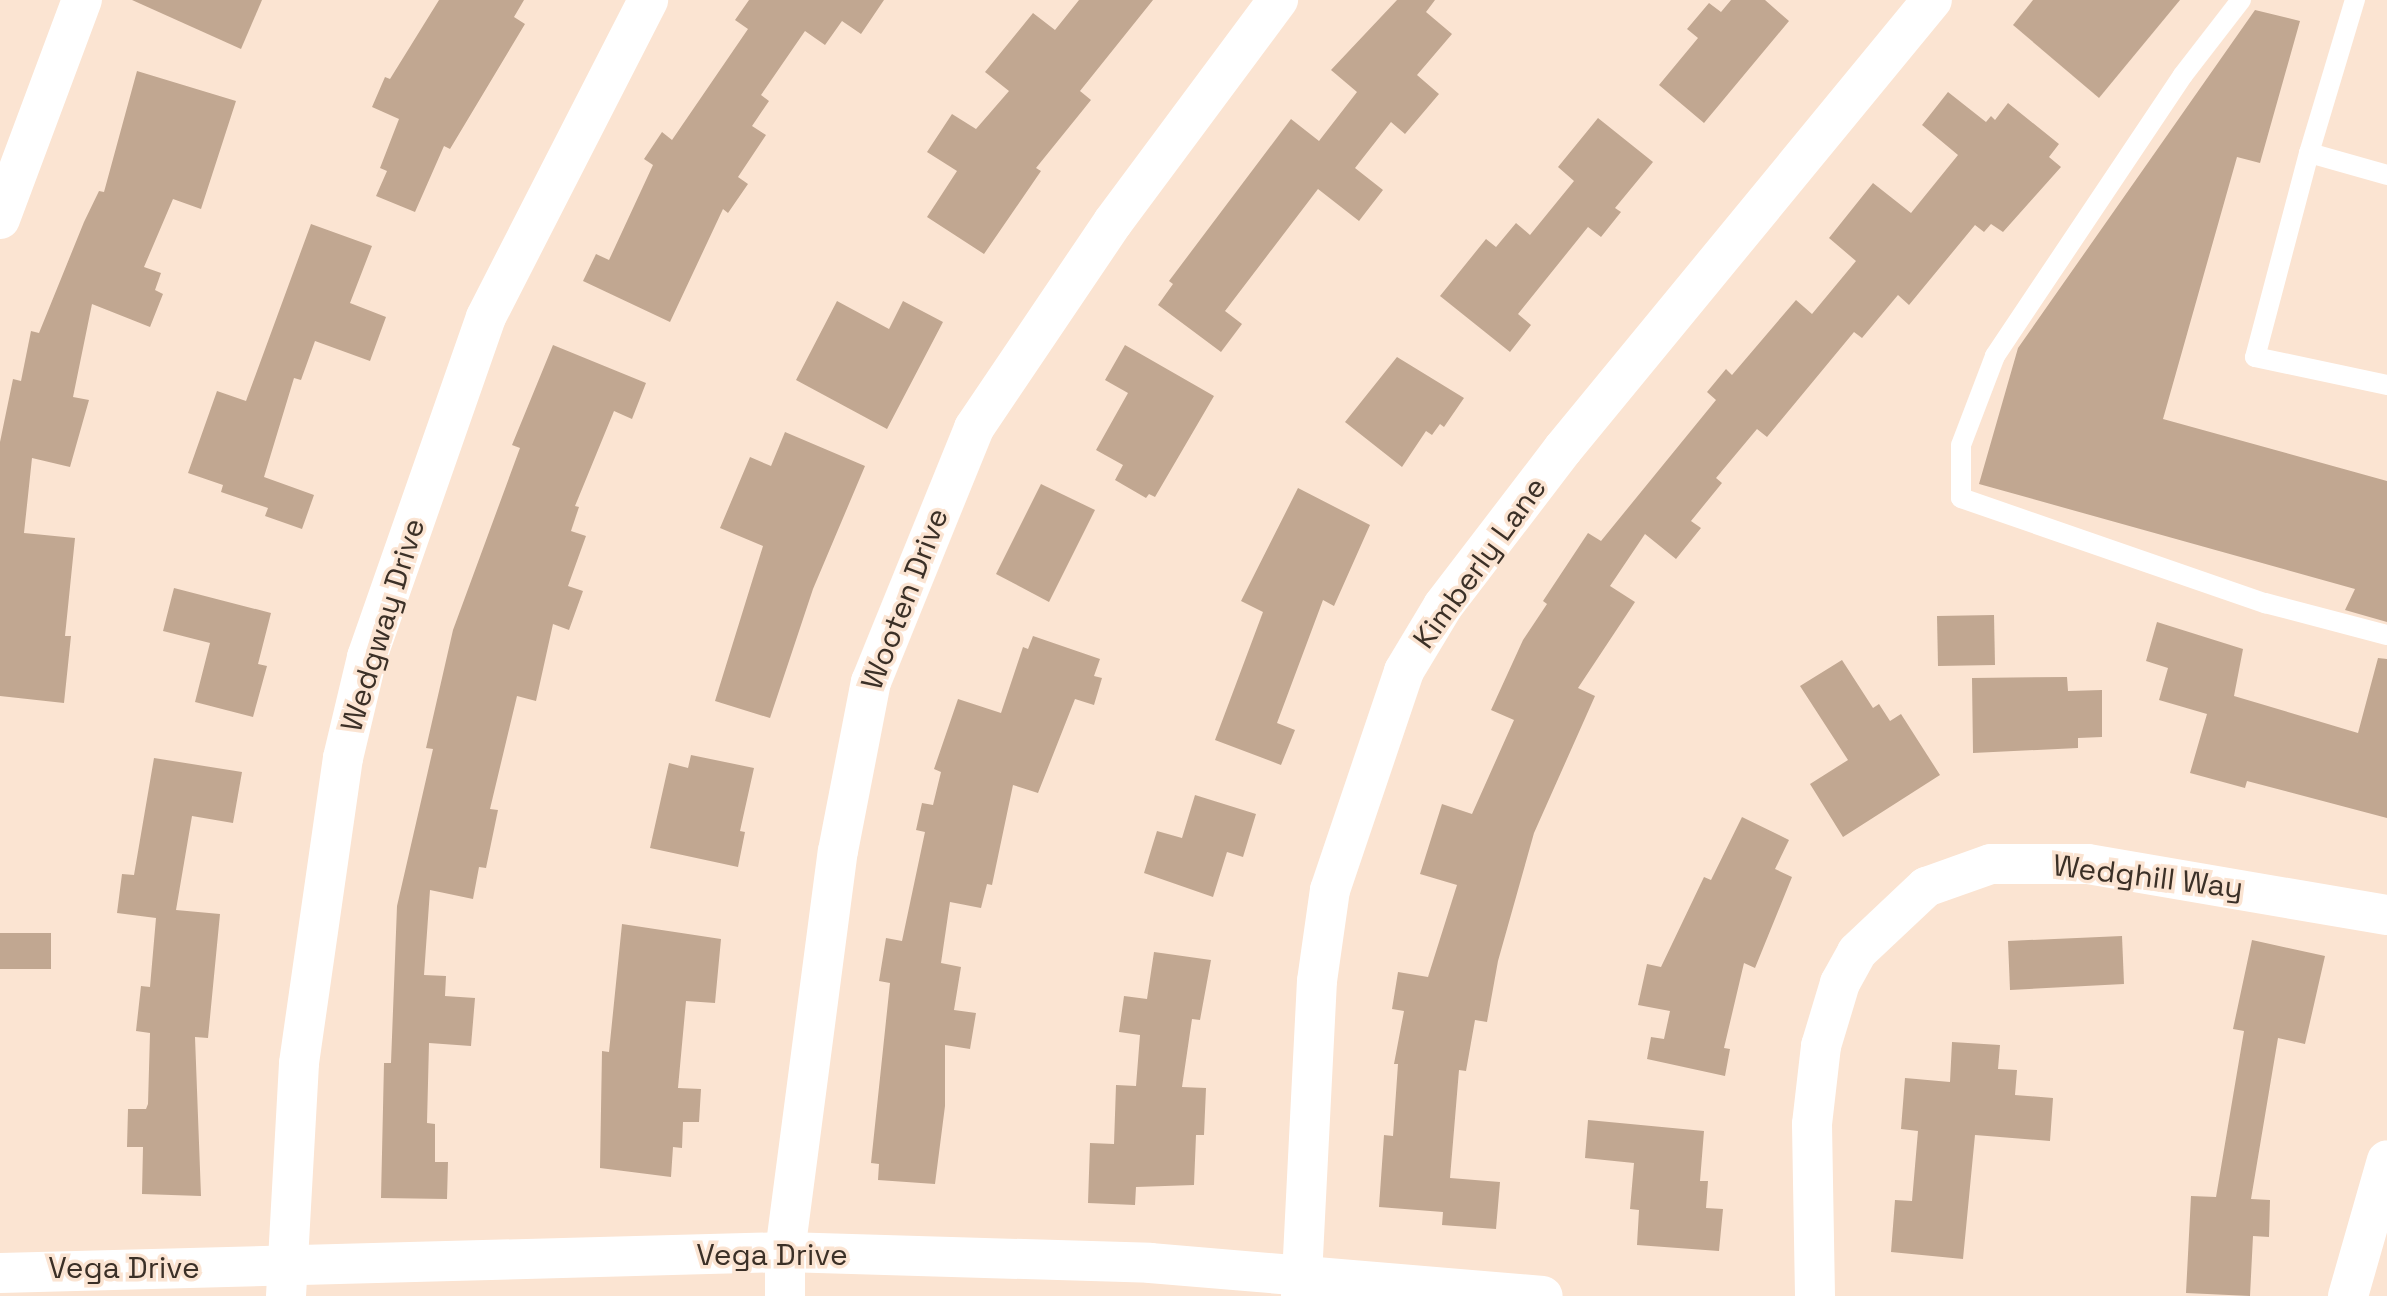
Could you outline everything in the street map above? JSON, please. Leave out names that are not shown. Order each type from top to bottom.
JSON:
[{"type":"street","points":[[0,219],[82,0]]},
{"type":"street","name":"Wedgway Drive","points":[[286,1282],[299,1063],[343,758],[367,657],[486,317],[648,0]]},
{"type":"street","name":"Wooten Drive","points":[[785,1296],[785,1252],[853,767],[871,682],[933,520],[974,428],[1010,369],[1278,0]]},
{"type":"street","name":"Kimberly Lane","points":[[1302,1285],[1317,981],[1330,890],[1404,671],[1443,606],[1563,449],[1932,0]]},
{"type":"street","name":"Wedghill Way","points":[[1815,1296],[1812,1124],[1821,1046],[1840,983],[1857,952],[1926,887],[1991,864],[2088,864],[2387,915]]},
{"type":"street","points":[[2348,1296],[2387,1160]]},
{"type":"street","name":"Vega Drive","points":[[0,1273],[43,1268],[286,1282],[785,1252],[1150,1263],[1302,1285],[1543,1296]]},
{"type":"lane","points":[[2241,0],[2183,75],[1995,356],[1961,445],[1961,498],[2265,603],[2387,635]]},
{"type":"lane","points":[[2355,0],[2309,153],[2255,357],[2387,385]]},
{"type":"lane","points":[[2309,153],[2387,175]]},
{"type":"building","points":[[132,0],[262,0],[241,49]]},
{"type":"building","points":[[439,0],[524,0],[514,17],[525,24],[450,149],[444,146],[415,212],[376,196],[387,171],[380,168],[399,119],[372,107],[385,77],[390,79]]},
{"type":"building","points":[[749,0],[884,0],[861,34],[842,21],[825,45],[805,31],[761,95],[769,101],[752,126],[766,135],[738,177],[748,184],[728,213],[723,209],[670,322],[583,281],[596,254],[609,260],[653,165],[644,159],[662,132],[672,140],[748,29],[735,20]]},
{"type":"building","points":[[1079,0],[1153,0],[1080,91],[1091,100],[1036,168],[1041,171],[984,254],[927,217],[957,171],[927,152],[952,114],[976,129],[1009,91],[985,72],[1033,13],[1055,30]]},
{"type":"building","points":[[1397,0],[1435,0],[1426,12],[1452,34],[1417,75],[1439,94],[1405,134],[1391,122],[1355,168],[1383,190],[1359,221],[1318,189],[1225,311],[1242,324],[1221,352],[1158,305],[1173,284],[1169,281],[1291,119],[1319,141],[1357,92],[1331,70]]},
{"type":"building","points":[[1731,0],[1765,0],[1789,21],[1704,123],[1659,85],[1698,38],[1687,29],[1709,3],[1721,12]]},
{"type":"building","points":[[2033,0],[2180,0],[2099,98],[2013,25]]},
{"type":"building","points":[[2255,10],[2300,21],[2260,163],[2237,157],[2163,419],[2387,481],[2387,622],[2345,610],[2355,589],[1979,484],[2018,348]]},
{"type":"building","points":[[137,71],[236,101],[201,209],[173,199],[144,267],[161,273],[155,290],[163,294],[150,327],[92,304],[73,397],[89,400],[70,467],[32,458],[24,533],[75,538],[65,636],[71,636],[64,703],[0,696],[0,442],[13,379],[21,381],[31,331],[39,333],[84,222],[99,191],[104,192]]},
{"type":"building","points":[[1948,92],[1986,122],[1991,116],[1995,120],[2008,103],[2059,144],[2049,157],[2061,167],[2003,232],[1991,224],[1984,232],[1975,225],[1909,305],[1898,295],[1862,338],[1854,332],[1767,437],[1757,429],[1716,478],[1722,483],[1691,521],[1701,528],[1676,559],[1645,534],[1610,586],[1635,602],[1578,688],[1595,696],[1534,833],[1498,961],[1487,1022],[1475,1020],[1466,1071],[1459,1070],[1450,1178],[1500,1182],[1496,1229],[1442,1225],[1443,1212],[1379,1207],[1384,1135],[1393,1136],[1398,1064],[1394,1064],[1404,1011],[1392,1009],[1398,972],[1428,977],[1457,885],[1420,874],[1442,804],[1472,814],[1514,720],[1491,710],[1523,640],[1547,604],[1543,601],[1588,533],[1601,541],[1716,400],[1707,392],[1726,369],[1732,375],[1796,300],[1812,314],[1856,261],[1829,238],[1873,183],[1911,213],[1958,155],[1922,125]]},
{"type":"building","points":[[1598,118],[1653,162],[1615,208],[1621,212],[1601,237],[1588,227],[1518,314],[1531,325],[1510,352],[1440,296],[1486,239],[1496,247],[1516,223],[1530,235],[1574,181],[1558,167]]},
{"type":"building","points":[[311,224],[372,246],[350,303],[386,317],[370,361],[315,341],[301,380],[294,378],[264,477],[314,495],[302,529],[265,516],[268,508],[221,492],[223,485],[188,473],[217,391],[246,401]]},
{"type":"building","points":[[837,301],[889,329],[903,301],[943,322],[887,429],[796,380]]},
{"type":"building","points":[[553,345],[646,383],[632,419],[614,411],[575,506],[579,507],[571,531],[586,536],[568,586],[583,591],[569,630],[553,624],[536,701],[517,696],[490,809],[498,810],[486,868],[479,867],[473,899],[430,890],[424,975],[446,976],[445,996],[475,998],[471,1046],[429,1043],[427,1123],[435,1124],[435,1162],[448,1162],[447,1199],[381,1198],[384,1063],[391,1063],[397,906],[433,749],[426,748],[453,630],[520,448],[512,445]]},
{"type":"building","points":[[1125,345],[1214,396],[1155,497],[1149,494],[1146,498],[1115,480],[1123,465],[1096,450],[1128,393],[1105,380]]},
{"type":"building","points":[[1397,357],[1464,398],[1444,427],[1440,424],[1432,435],[1426,431],[1402,467],[1345,422]]},
{"type":"building","points":[[785,432],[865,466],[813,589],[770,718],[715,701],[763,546],[720,528],[750,457],[771,466]]},
{"type":"building","points":[[1041,484],[1095,510],[1049,602],[996,574]]},
{"type":"building","points":[[1298,488],[1370,525],[1334,606],[1323,600],[1277,723],[1295,730],[1281,765],[1215,740],[1263,612],[1241,601]]},
{"type":"building","points":[[174,588],[271,613],[258,664],[267,666],[253,717],[195,702],[210,643],[163,631]]},
{"type":"building","points":[[1994,615],[1995,665],[1938,666],[1937,616]]},
{"type":"building","points":[[2157,622],[2243,649],[2234,696],[2358,733],[2378,658],[2387,659],[2387,818],[2247,781],[2245,788],[2190,773],[2207,714],[2159,700],[2168,668],[2146,661]]},
{"type":"building","points":[[1033,636],[1100,659],[1094,676],[1102,678],[1094,705],[1075,699],[1038,793],[1013,785],[992,885],[987,884],[981,908],[950,902],[941,963],[961,967],[954,1010],[976,1013],[970,1049],[945,1045],[945,1106],[935,1184],[878,1180],[879,1164],[871,1163],[890,983],[879,981],[886,938],[902,941],[925,832],[916,830],[922,803],[933,805],[941,772],[934,769],[958,699],[1001,713],[1023,647],[1028,649]]},
{"type":"building","points":[[1842,660],[1873,708],[1879,704],[1890,721],[1901,714],[1940,775],[1843,837],[1810,784],[1848,760],[1800,686]]},
{"type":"building","points":[[2067,677],[2068,691],[2102,690],[2102,737],[2078,738],[2078,748],[1973,753],[1972,678]]},
{"type":"building","points":[[691,755],[754,768],[740,831],[745,832],[738,867],[650,848],[669,763],[688,768]]},
{"type":"building","points":[[154,758],[242,772],[233,823],[192,816],[176,910],[220,914],[208,1038],[195,1037],[201,1196],[142,1194],[143,1147],[127,1147],[128,1109],[146,1109],[148,1104],[150,1033],[136,1031],[141,986],[150,987],[156,918],[117,913],[122,874],[134,875]]},
{"type":"building","points":[[1195,795],[1256,814],[1243,857],[1227,852],[1213,897],[1144,873],[1157,831],[1182,838]]},
{"type":"building","points":[[1742,817],[1789,840],[1775,869],[1792,877],[1755,968],[1744,963],[1724,1048],[1730,1049],[1725,1076],[1647,1059],[1651,1037],[1664,1039],[1670,1011],[1638,1005],[1647,964],[1661,967],[1704,877],[1711,880]]},
{"type":"building","points":[[622,924],[721,939],[715,1003],[686,1001],[678,1088],[701,1089],[699,1122],[683,1122],[682,1148],[673,1147],[671,1177],[600,1168],[602,1051],[609,1052]]},
{"type":"building","points":[[0,933],[51,933],[51,969],[0,969]]},
{"type":"building","points":[[2122,936],[2124,984],[2010,990],[2008,941]]},
{"type":"building","points":[[2252,940],[2325,956],[2305,1044],[2278,1038],[2251,1199],[2270,1200],[2269,1237],[2253,1236],[2250,1296],[2186,1293],[2191,1196],[2216,1197],[2244,1031],[2233,1029]]},
{"type":"building","points":[[1154,952],[1211,960],[1200,1020],[1192,1019],[1182,1087],[1206,1088],[1204,1135],[1196,1135],[1194,1185],[1136,1187],[1135,1205],[1088,1203],[1090,1143],[1114,1144],[1116,1085],[1136,1086],[1140,1035],[1119,1032],[1124,996],[1147,999]]},
{"type":"building","points":[[1952,1042],[2000,1045],[1998,1069],[2017,1070],[2015,1095],[2053,1098],[2050,1141],[1975,1135],[1963,1259],[1891,1252],[1895,1200],[1912,1201],[1918,1131],[1901,1129],[1905,1078],[1950,1082]]},
{"type":"building","points":[[1588,1120],[1704,1131],[1700,1181],[1708,1181],[1706,1208],[1723,1209],[1719,1251],[1637,1245],[1639,1210],[1630,1209],[1634,1163],[1585,1158]]}]
